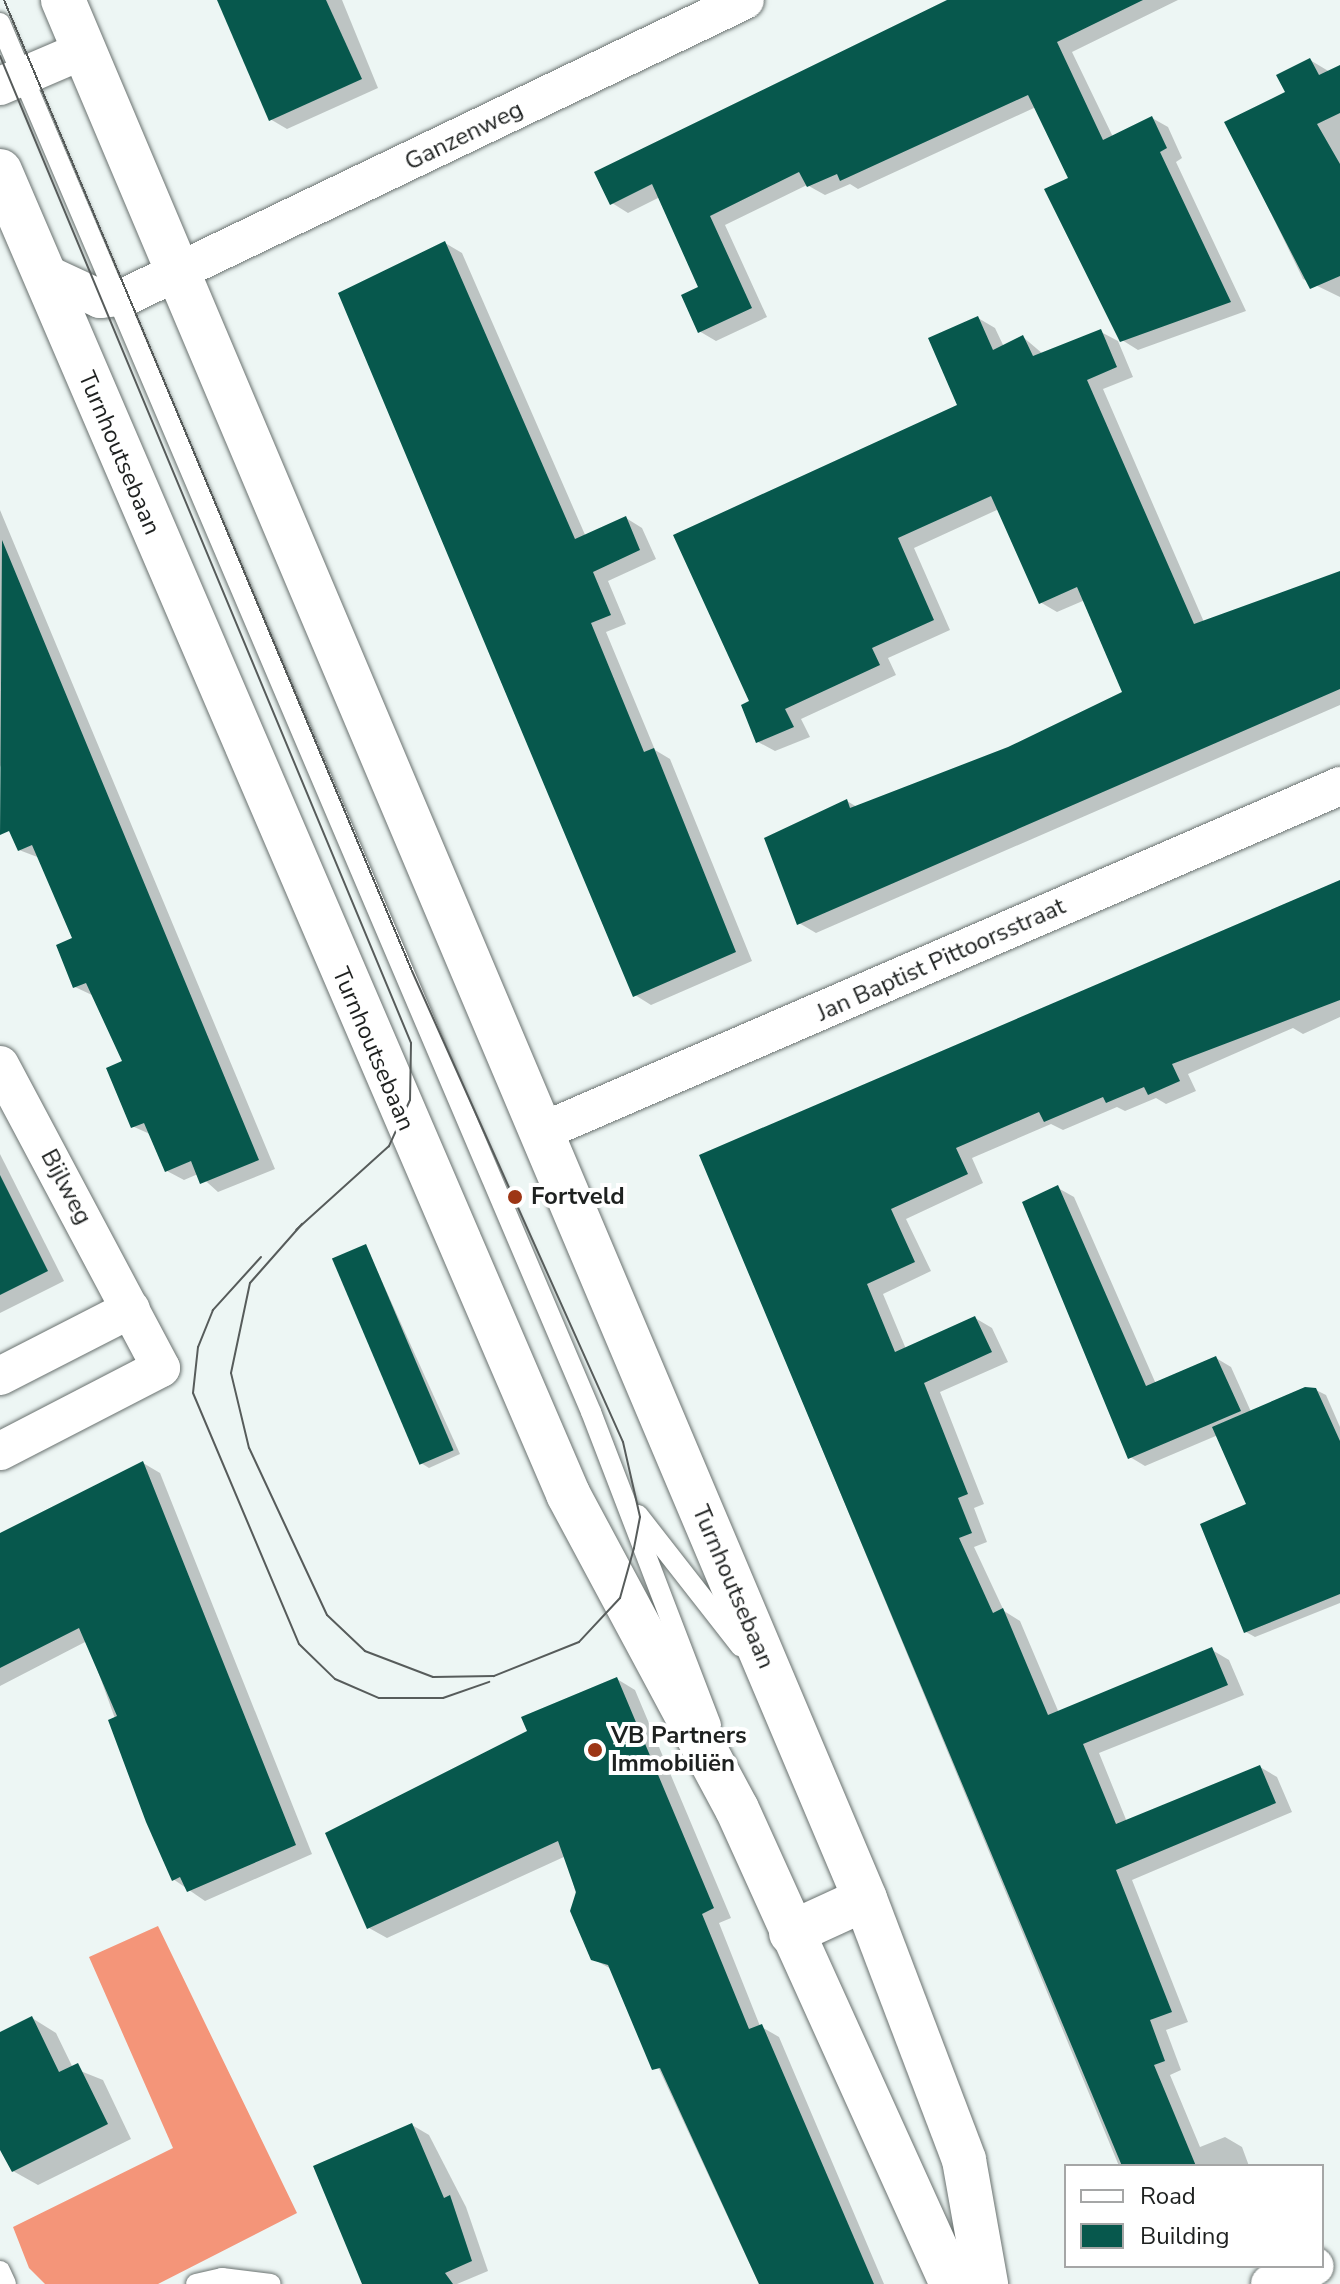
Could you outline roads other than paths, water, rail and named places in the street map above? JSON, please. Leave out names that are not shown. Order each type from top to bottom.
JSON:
[{"type":"main road","name":"Turnhoutsebaan","points":[[63,0],[181,270],[865,1899],[964,2160],[986,2284]]},
{"type":"main road","name":"Turnhoutsebaan","points":[[0,171],[579,1519],[737,1809],[952,2284]]},
{"type":"main road","points":[[791,1933],[865,1899]]},
{"type":"street","name":"Ganzenweg","points":[[181,270],[745,0]]},
{"type":"street","points":[[11,81],[84,50]]},
{"type":"street","points":[[42,272],[100,299],[114,298],[181,270]]},
{"type":"street","name":"Jan Baptist Pittoorsstraat","points":[[541,1132],[1340,786]]},
{"type":"street","name":"Bijlweg","points":[[0,1065],[161,1368],[0,1451]]},
{"type":"street","points":[[0,1376],[131,1309]]},
{"type":"street","points":[[1270,2284],[1312,2268]]},
{"type":"lane","name":"Turnhoutsebaan","points":[[0,23],[11,81],[114,298],[627,1503],[737,1809]]},
{"type":"lane","name":"Turnhoutsebaan","points":[[627,1503],[695,1582],[783,1708]]},
{"type":"lane","points":[[0,2271],[6,2284]]},
{"type":"lane","points":[[196,2284],[222,2278],[271,2284]]},
{"type":"tram line","points":[[4,0],[412,971],[623,1442],[640,1517],[634,1548],[620,1598],[579,1642],[494,1676],[433,1677],[365,1651],[327,1615],[249,1448],[231,1373],[250,1283],[302,1224]]},
{"type":"tram line","points":[[0,56],[411,1043],[410,1100],[389,1146],[296,1230]]},
{"type":"tram line","points":[[261,1257],[213,1310],[198,1347],[193,1393],[299,1644],[335,1679],[379,1698],[443,1698],[489,1682]]},
{"type":"place","name":"Fortveld","points":[[515,1197]]},
{"type":"place","name":"VB Partners Immobiliën","points":[[595,1750]]}]
